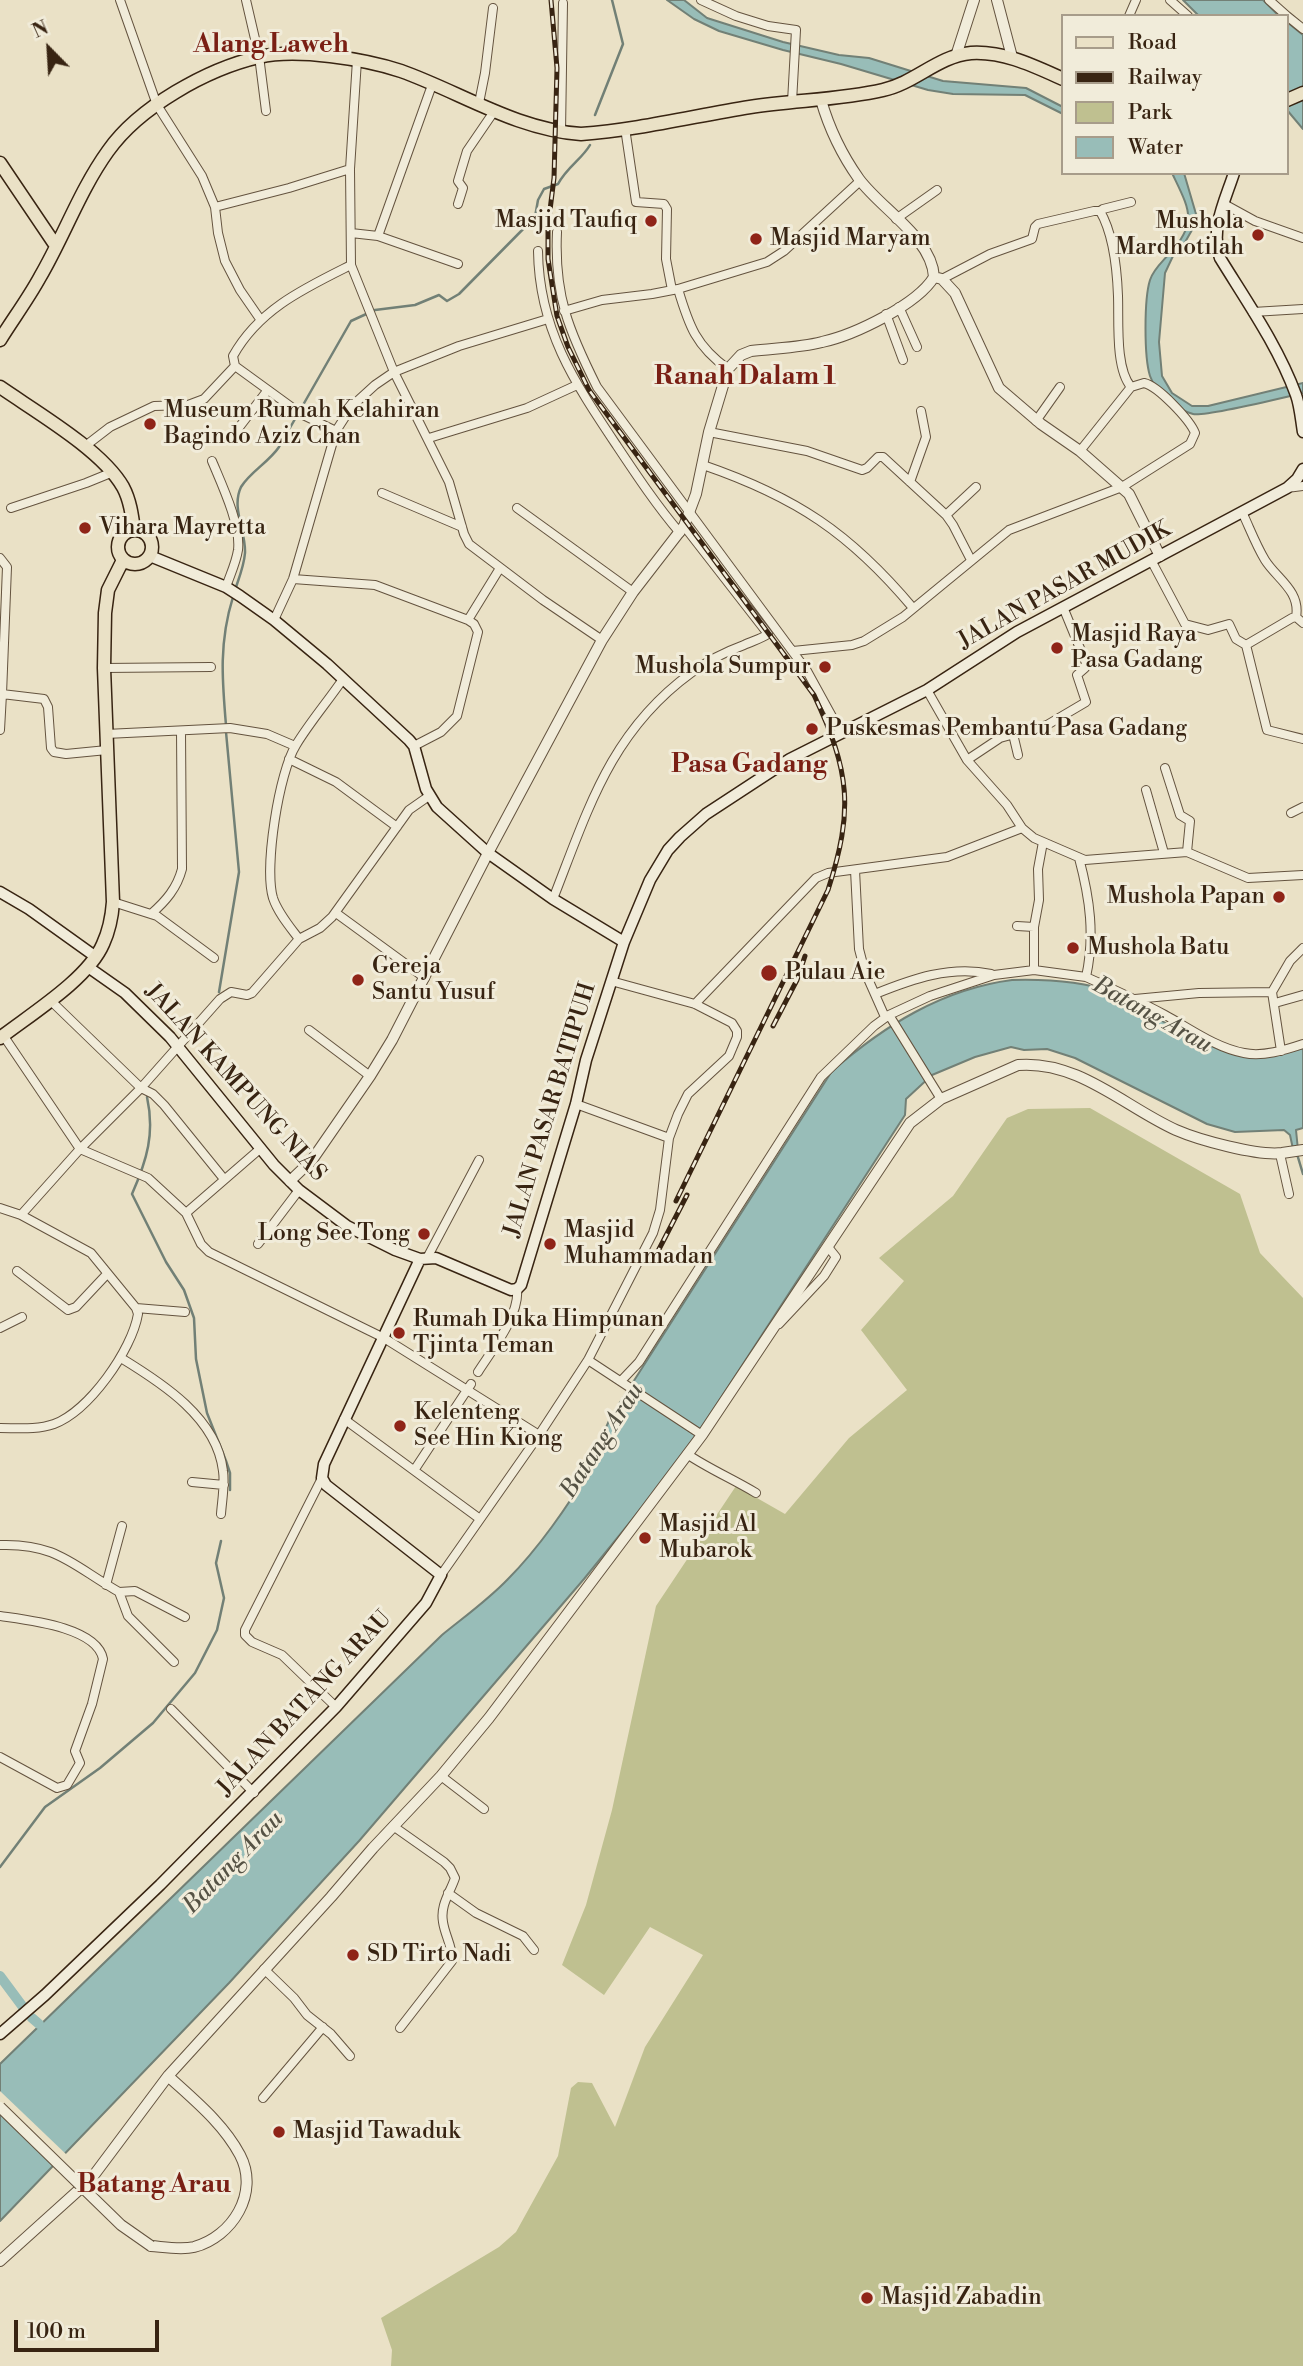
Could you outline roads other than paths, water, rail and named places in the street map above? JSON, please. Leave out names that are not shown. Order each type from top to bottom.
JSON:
[{"type":"main road","points":[[0,340],[40,277],[81,195],[108,150],[135,121],[157,105],[200,79],[259,56],[301,55],[357,60],[401,71],[528,123],[561,132],[581,134],[886,90],[950,57],[989,53],[1012,57],[1062,79]]},
{"type":"main road","points":[[0,163],[55,246]]},
{"type":"main road","points":[[1233,175],[1216,227],[1216,246],[1220,258],[1264,327],[1299,397],[1303,432]]},
{"type":"main road","points":[[0,387],[84,447],[113,472],[128,497],[134,530]]},
{"type":"main road","name":"JALAN PASAR MUDIK","points":[[841,733],[927,690],[1017,632],[1243,514],[1287,488],[1303,469]]},
{"type":"main road","points":[[134,530],[146,534],[152,544],[150,556],[140,564],[128,564],[122,560],[117,548],[122,535],[134,530]]},
{"type":"main road","points":[[150,556],[228,588],[274,620],[343,679],[414,746],[429,796],[436,807],[488,853],[553,899],[624,942]]},
{"type":"main road","points":[[1,1036],[50,1000],[92,962],[103,944],[113,902],[104,668],[106,601],[122,560]]},
{"type":"main road","name":"JALAN PASAR BATIPUH","points":[[517,1289],[524,1277],[611,981],[624,942],[654,873],[668,850],[706,814],[811,747],[841,733]]},
{"type":"main road","name":"JALAN KAMPUNG NIAS","points":[[0,892],[29,909],[125,993],[177,1046],[299,1190],[347,1226],[395,1250],[423,1259],[436,1258],[505,1288],[517,1289]]},
{"type":"main road","points":[[423,1259],[324,1464],[322,1478],[327,1485],[441,1574]]},
{"type":"main road","name":"JALAN BATANG ARAU","points":[[0,2034],[45,1995],[254,1793],[336,1707],[426,1603],[441,1574]]},
{"type":"street","points":[[120,0],[157,105],[202,176],[215,207],[225,261],[240,290],[260,318]]},
{"type":"street","points":[[246,0],[259,56],[266,111]]},
{"type":"street","points":[[701,0],[736,16],[797,31],[792,102]]},
{"type":"street","points":[[950,57],[974,0]]},
{"type":"street","points":[[998,0],[1012,57]]},
{"type":"street","points":[[1170,0],[1186,14]]},
{"type":"street","points":[[1269,0],[1285,14]]},
{"type":"street","points":[[561,132],[563,3]]},
{"type":"street","points":[[479,103],[493,8]]},
{"type":"street","points":[[1289,18],[1303,29]]},
{"type":"street","points":[[357,60],[350,169],[351,265],[372,321],[453,491],[462,527],[473,549],[602,640]]},
{"type":"street","points":[[377,236],[432,85]]},
{"type":"street","points":[[821,100],[838,143],[860,181],[921,244],[938,278],[955,293],[999,388],[1036,421],[1080,451],[1129,494],[1185,624],[1208,630],[1229,624],[1236,639],[1247,645],[1266,728],[1270,732],[1303,739]]},
{"type":"street","points":[[458,204],[463,188],[458,181],[464,156],[495,110]]},
{"type":"street","points":[[625,128],[636,202],[662,204],[667,209],[666,259],[675,289],[694,335],[704,349],[728,369]]},
{"type":"street","points":[[215,207],[350,169]]},
{"type":"street","points":[[564,311],[602,300],[675,289],[767,262],[776,257],[860,181]]},
{"type":"street","points":[[897,219],[937,190]]},
{"type":"street","points":[[290,1181],[312,1160],[370,1076],[425,978],[488,853],[602,640],[633,592],[682,529],[690,514],[709,432],[728,369],[741,355],[751,351],[822,342],[886,314],[921,293],[938,278],[990,254],[1032,239],[1038,224],[1130,202]]},
{"type":"street","points":[[1224,204],[1255,221],[1303,238]]},
{"type":"street","points":[[1100,211],[1116,266],[1120,346],[1124,376],[1131,387]]},
{"type":"street","points":[[557,232],[557,281],[564,311],[597,387],[793,651],[822,696],[841,733]]},
{"type":"street","points":[[351,233],[377,236],[458,264]]},
{"type":"street","points":[[538,251],[548,319],[559,350],[577,385],[641,482],[768,634],[693,671],[666,693],[628,735],[606,771],[553,899]]},
{"type":"street","points":[[336,431],[301,414],[267,391],[234,366],[233,356],[260,318],[305,289],[351,265]]},
{"type":"street","points":[[899,307],[917,347]]},
{"type":"street","points":[[1253,312],[1303,309]]},
{"type":"street","points":[[886,314],[902,360]]},
{"type":"street","points":[[274,620],[293,579],[336,431],[352,406],[394,372],[459,346],[548,319]]},
{"type":"street","points":[[84,447],[110,427],[145,410],[162,405],[188,405],[204,399],[234,366]]},
{"type":"street","points":[[793,651],[856,644],[880,632],[1002,534],[1122,487],[1184,448],[1195,436],[1191,424],[1153,386],[1144,383],[1131,387],[1080,451]]},
{"type":"street","points":[[429,438],[527,408],[577,385]]},
{"type":"street","points":[[1036,421],[1060,387]]},
{"type":"street","points":[[237,430],[267,391]]},
{"type":"street","points":[[910,482],[926,437],[921,411]]},
{"type":"street","points":[[709,432],[807,451],[862,470],[881,457],[946,516],[971,560]]},
{"type":"street","points":[[212,461],[232,514],[238,542],[228,588]]},
{"type":"street","points":[[703,465],[757,485],[836,531],[890,581],[913,608]]},
{"type":"street","points":[[11,508],[113,472]]},
{"type":"street","points":[[1287,488],[1303,486]]},
{"type":"street","points":[[946,516],[976,487]]},
{"type":"street","points":[[382,493],[462,527]]},
{"type":"street","points":[[517,508],[633,592]]},
{"type":"street","points":[[1243,514],[1266,562],[1280,575],[1296,601],[1299,620],[1247,645]]},
{"type":"street","points":[[0,558],[6,567],[0,730]]},
{"type":"street","points":[[468,620],[500,568]]},
{"type":"street","points":[[293,579],[375,585],[474,624],[478,632],[457,716],[442,732],[414,746]]},
{"type":"street","points":[[967,760],[996,740],[1047,725],[1086,702],[1077,676],[1086,663],[1063,607]]},
{"type":"street","points":[[104,668],[211,667]]},
{"type":"street","points":[[299,939],[275,904],[271,884],[276,816],[289,759],[295,746],[343,679]]},
{"type":"street","points":[[927,690],[967,760],[1007,805],[1022,828],[1044,842],[1079,859],[1187,852],[1248,878],[1303,875]]},
{"type":"street","points":[[2,694],[44,699],[48,707],[51,748],[54,752],[66,754],[107,750]]},
{"type":"street","points":[[106,734],[230,728],[267,734],[295,746]]},
{"type":"street","points":[[151,914],[176,886],[181,869],[181,731]]},
{"type":"street","points":[[1013,734],[1018,755]]},
{"type":"street","points":[[289,759],[336,782],[397,827]]},
{"type":"street","points":[[1165,768],[1180,815],[1189,821],[1187,852]]},
{"type":"street","points":[[1146,790],[1164,853]]},
{"type":"street","points":[[21,1215],[225,994],[252,993],[299,939],[320,928],[336,913],[414,804],[429,796]]},
{"type":"street","points":[[1291,813],[1303,807]]},
{"type":"street","points":[[695,1004],[811,882],[828,873],[947,857],[1022,828]]},
{"type":"street","points":[[1034,970],[1039,862],[1044,842]]},
{"type":"street","points":[[1079,859],[1091,920],[1091,947],[1086,977]]},
{"type":"street","points":[[855,870],[859,950],[865,972],[889,1018],[940,1097]]},
{"type":"street","points":[[113,902],[151,914],[214,958]]},
{"type":"street","points":[[336,913],[425,978]]},
{"type":"street","points":[[1017,926],[1034,928]]},
{"type":"street","points":[[1281,1051],[1272,992],[1290,961],[1303,948]]},
{"type":"street","points":[[623,1382],[639,1362],[821,1077],[852,1046],[889,1018],[930,996],[994,975],[1034,970],[1086,977],[1235,1051],[1256,1054],[1281,1051],[1303,1044]]},
{"type":"street","points":[[876,994],[914,979],[940,973],[969,971],[994,975]]},
{"type":"street","name":"JALAN BATANG ARAU","points":[[441,1574],[588,1360],[653,1233],[660,1210],[671,1128],[688,1094],[722,1065],[737,1037],[732,1023],[695,1004],[611,981]]},
{"type":"street","points":[[1135,999],[1199,993],[1272,992]]},
{"type":"street","points":[[1275,1003],[1303,995]]},
{"type":"street","points":[[50,1000],[141,1088],[153,1094],[164,1105],[224,1179]]},
{"type":"street","points":[[309,1030],[370,1076]]},
{"type":"street","points":[[1,1036],[80,1149],[148,1178],[186,1213],[201,1244],[209,1252],[384,1338],[469,1387],[539,1435]]},
{"type":"street","points":[[0,2261],[91,2179],[168,2076],[441,1776],[551,1637],[687,1454],[828,1247],[905,1128],[940,1097],[1018,1065],[1048,1067],[1084,1078],[1175,1129],[1209,1142],[1283,1153],[1303,1150]]},
{"type":"street","points":[[576,1104],[668,1138]]},
{"type":"street","points":[[186,1213],[261,1148]]},
{"type":"street","points":[[1283,1153],[1289,1194]]},
{"type":"street","points":[[423,1259],[479,1160]]},
{"type":"street","points":[[258,1244],[299,1190]]},
{"type":"street","points":[[0,1208],[21,1215],[82,1247],[97,1259],[136,1308],[137,1318],[121,1358],[107,1379],[66,1418],[43,1427],[0,1427]]},
{"type":"street","points":[[17,1271],[68,1310],[76,1307],[107,1274]]},
{"type":"street","points":[[478,1372],[515,1312],[519,1298],[517,1289]]},
{"type":"street","points":[[136,1308],[186,1312]]},
{"type":"street","points":[[0,1328],[22,1317]]},
{"type":"street","points":[[121,1358],[171,1390],[209,1434],[220,1456],[224,1485],[221,1514]]},
{"type":"street","points":[[588,1360],[701,1434]]},
{"type":"street","points":[[415,1469],[469,1387]]},
{"type":"street","points":[[345,1419],[480,1519]]},
{"type":"street","points":[[687,1454],[707,1468],[756,1493]]},
{"type":"street","points":[[322,1478],[245,1630],[245,1635],[253,1642],[282,1655],[336,1707]]},
{"type":"street","points":[[192,1482],[224,1485]]},
{"type":"street","points":[[106,1585],[122,1526]]},
{"type":"street","points":[[0,1545],[27,1545],[56,1553],[76,1563],[118,1592],[135,1591],[185,1617]]},
{"type":"street","points":[[118,1592],[128,1616],[174,1662]]},
{"type":"street","points":[[0,1616],[43,1623],[77,1633],[102,1652],[103,1659],[92,1704],[75,1751],[80,1763],[67,1785],[57,1788],[0,1757]]},
{"type":"street","points":[[171,1709],[254,1793]]},
{"type":"street","points":[[441,1776],[484,1809]]},
{"type":"street","points":[[393,1826],[450,1868],[455,1878],[447,1893],[442,1919],[452,1961],[400,2028]]},
{"type":"street","points":[[447,1893],[476,1913],[523,1936],[534,1950]]},
{"type":"street","points":[[264,1969],[350,2056]]},
{"type":"street","points":[[263,2098],[323,2027]]},
{"type":"street","points":[[0,2107],[121,2225],[151,2246],[192,2248],[210,2241],[227,2228],[241,2209],[247,2190],[245,2169],[228,2135],[168,2076]]},
{"type":"water","points":[[667,0],[684,0],[707,18],[783,42],[839,55],[869,58],[943,81],[1026,88],[1062,106],[1062,114],[1025,95],[953,94],[928,90],[719,31],[694,19]]},
{"type":"water","points":[[1183,0],[1263,0],[1277,14],[1197,14]]},
{"type":"water","points":[[1289,24],[1303,35],[1303,129],[1289,112]]},
{"type":"water","points":[[1173,175],[1185,175],[1196,214],[1192,230],[1173,256],[1165,273],[1159,342],[1162,376],[1172,393],[1192,406],[1208,406],[1303,383],[1303,393],[1228,410],[1193,414],[1174,404],[1153,382],[1148,367],[1146,342],[1148,289],[1153,273],[1185,233],[1188,215]]},
{"type":"water","points":[[1012,980],[1064,982],[1113,992],[1173,1027],[1208,1044],[1226,1049],[1263,1054],[1303,1048],[1303,1128],[1296,1130],[1298,1150],[1293,1149],[1290,1135],[1284,1130],[1235,1132],[1207,1124],[1075,1058],[1047,1049],[1024,1050],[1011,1047],[975,1057],[932,1075],[906,1099],[905,1115],[702,1427],[657,1489],[584,1579],[359,1841],[229,1983],[0,2221],[0,2064],[442,1635],[492,1594],[530,1555],[581,1484],[612,1415],[832,1071],[872,1039],[915,1012],[962,992]]},
{"type":"waterway","points":[[595,115],[623,44],[612,0]]},
{"type":"waterway","points":[[235,590],[245,553],[238,511],[241,487],[279,447],[351,321],[375,310],[415,305],[439,295],[447,301],[459,294],[535,217],[538,200],[544,189],[558,184],[590,145]]},
{"type":"waterway","points":[[226,725],[224,645],[233,597]]},
{"type":"waterway","points":[[219,992],[239,872],[226,732]]},
{"type":"waterway","points":[[147,1097],[150,1135],[142,1170],[132,1194],[166,1262],[184,1290],[194,1318],[196,1359],[207,1413],[230,1473],[230,1490]]},
{"type":"waterway","points":[[1297,1154],[1303,1174]]},
{"type":"waterway","points":[[0,1867],[45,1807],[100,1768],[153,1723],[195,1673],[217,1630],[224,1598],[216,1563],[221,1541]]},
{"type":"waterway","points":[[0,1976],[23,2007]]},
{"type":"waterway","points":[[32,2018],[39,2024]]},
{"type":"railway","points":[[551,0],[557,68],[554,178],[548,226],[548,259],[557,316],[568,347],[589,390],[814,695],[835,747],[844,791],[842,836],[828,890],[676,1201]]},
{"type":"railway","points":[[773,1026],[797,980],[805,956]]},
{"type":"railway","points":[[656,1255],[687,1195]]},
{"type":"place","name":"Masjid Taufiq","points":[[651,221]]},
{"type":"place","name":"Mushola Mardhotilah","points":[[1258,235]]},
{"type":"place","name":"Masjid Maryam","points":[[756,239]]},
{"type":"place","name":"Museum Rumah Kelahiran Bagindo Aziz Chan","points":[[150,424]]},
{"type":"place","name":"Vihara Mayretta","points":[[85,528]]},
{"type":"place","name":"Masjid Raya Pasa Gadang","points":[[1057,648]]},
{"type":"place","name":"Mushola Sumpur","points":[[825,667]]},
{"type":"place","name":"Puskesmas Pembantu Pasa Gadang","points":[[812,729]]},
{"type":"place","name":"Mushola Papan","points":[[1279,897]]},
{"type":"place","name":"Mushola Batu","points":[[1073,948]]},
{"type":"place","name":"Pulau Aie","points":[[769,973]]},
{"type":"place","name":"Gereja Santu Yusuf","points":[[358,980]]},
{"type":"place","name":"Long See Tong","points":[[424,1234]]},
{"type":"place","name":"Masjid Muhammadan","points":[[550,1244]]},
{"type":"place","name":"Rumah Duka Himpunan Tjinta Teman","points":[[399,1333]]},
{"type":"place","name":"Kelenteng See Hin Kiong","points":[[400,1426]]},
{"type":"place","name":"Masjid Al Mubarok","points":[[645,1538]]},
{"type":"place","name":"SD Tirto Nadi","points":[[353,1955]]},
{"type":"place","name":"Masjid Tawaduk","points":[[279,2132]]},
{"type":"place","name":"Masjid Zabadin","points":[[867,2298]]},
{"type":"district","name":"Alang Laweh","points":[[271,46]]},
{"type":"district","name":"Ranah Dalam 1","points":[[745,378]]},
{"type":"district","name":"Pasa Gadang","points":[[749,766]]},
{"type":"district","name":"Batang Arau","points":[[154,2186]]}]
